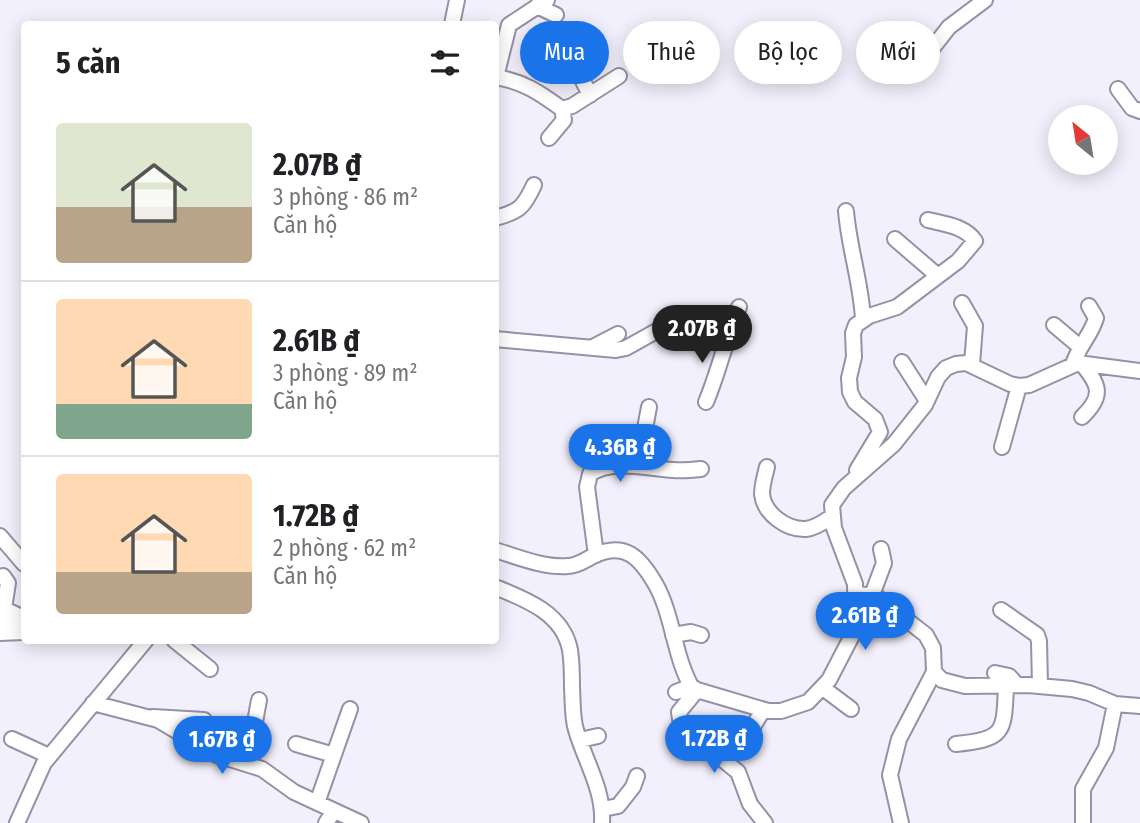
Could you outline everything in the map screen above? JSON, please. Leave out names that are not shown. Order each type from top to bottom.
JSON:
[{"type":"street","points":[[453,21],[457,0]]},
{"type":"street","points":[[940,39],[950,27],[985,0]]},
{"type":"street","points":[[499,63],[506,30],[514,21],[542,3],[556,15]]},
{"type":"street","points":[[562,108],[572,106],[619,76]]},
{"type":"street","points":[[499,77],[533,87],[562,108],[564,120],[550,138]]},
{"type":"street","points":[[584,84],[590,95]]},
{"type":"street","points":[[1118,89],[1132,108],[1140,111]]},
{"type":"street","points":[[499,217],[525,205],[534,185]]},
{"type":"street","points":[[846,211],[861,292],[863,319]]},
{"type":"street","points":[[676,692],[694,688],[763,710],[781,711],[795,708],[808,702],[823,688],[853,637],[856,628],[857,594],[831,517],[832,505],[880,432],[876,419],[855,402],[850,393],[853,333],[856,325],[863,319],[897,307],[958,261],[975,241],[961,229],[928,220]]},
{"type":"street","points":[[895,239],[938,276]]},
{"type":"street","points":[[962,303],[975,326],[972,364]]},
{"type":"street","points":[[1077,364],[1080,347],[1093,328],[1096,318],[1089,306]]},
{"type":"street","points":[[706,402],[740,307]]},
{"type":"street","points":[[1054,325],[1080,347]]},
{"type":"street","points":[[499,339],[626,348],[660,329],[727,338]]},
{"type":"street","points":[[592,347],[618,334]]},
{"type":"street","points":[[902,362],[927,401]]},
{"type":"street","points":[[844,488],[894,444],[927,401],[938,377],[946,368],[956,363],[972,364],[1019,386],[1077,364],[1140,371]]},
{"type":"street","points":[[1077,364],[1092,375],[1097,387],[1094,406],[1082,417]]},
{"type":"street","points":[[1002,447],[1019,386]]},
{"type":"street","points":[[638,466],[649,407]]},
{"type":"street","points":[[596,555],[587,480],[596,470],[638,466],[675,471],[701,469]]},
{"type":"street","points":[[767,467],[762,492],[772,515],[786,525],[807,529],[831,517]]},
{"type":"street","points":[[0,536],[21,560]]},
{"type":"street","points":[[873,595],[884,563],[881,548]]},
{"type":"street","points":[[499,551],[542,564],[570,566],[611,550],[624,550],[634,556],[656,585],[694,688]]},
{"type":"street","points":[[1,612],[8,583],[3,576]]},
{"type":"street","points":[[499,589],[541,608],[567,638],[574,721],[603,816],[618,806],[633,787],[637,776]]},
{"type":"street","points":[[857,594],[873,595],[926,635],[933,648],[934,672],[899,739],[890,775],[901,823]]},
{"type":"street","points":[[1001,610],[1037,635],[1040,686]]},
{"type":"street","points":[[1,612],[21,617]]},
{"type":"street","points":[[1,612],[21,629]]},
{"type":"street","points":[[0,633],[21,632]]},
{"type":"street","points":[[673,635],[691,632],[702,635]]},
{"type":"street","points":[[17,823],[36,777],[49,756],[143,644]]},
{"type":"street","points":[[179,644],[209,669]]},
{"type":"street","points":[[934,672],[942,680],[965,686],[1011,685],[1081,690],[1115,705],[1140,706]]},
{"type":"street","points":[[956,744],[981,741],[995,737],[999,732],[1011,685],[1009,676],[995,673]]},
{"type":"street","points":[[694,688],[679,716],[705,745],[738,772],[750,804],[765,823]]},
{"type":"street","points":[[823,688],[851,709]]},
{"type":"street","points":[[243,764],[251,744],[259,700]]},
{"type":"street","points":[[93,703],[164,723],[217,755],[269,773],[287,788],[317,803],[330,817],[360,823]]},
{"type":"street","points":[[1082,819],[1083,789],[1109,740],[1115,705]]},
{"type":"street","points":[[317,803],[350,709]]},
{"type":"street","points":[[748,735],[763,710]]},
{"type":"street","points":[[149,717],[204,720]]},
{"type":"street","points":[[580,740],[598,736]]},
{"type":"street","points":[[12,739],[49,756]]},
{"type":"street","points":[[296,744],[334,755]]}]
